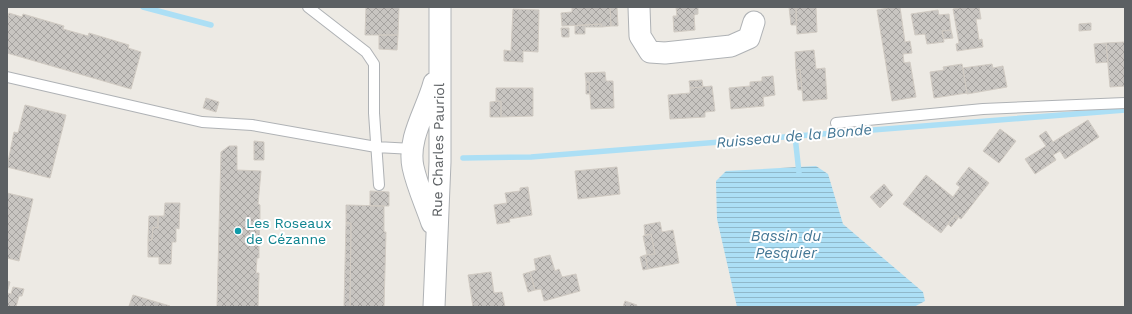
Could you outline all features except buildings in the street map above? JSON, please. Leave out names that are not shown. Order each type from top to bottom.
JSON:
[{"type":"street","name":"Rue Charles Pauriol","points":[[434,307],[440,162],[440,7]]},
{"type":"street","points":[[639,7],[640,36],[650,52],[665,53],[731,46],[748,38],[754,22]]},
{"type":"street","name":"Rue Charles Pauriol","points":[[436,237],[413,166],[413,150],[439,62]]},
{"type":"street","points":[[440,136],[424,138],[413,150],[421,162],[440,162]]},
{"type":"lane","points":[[308,7],[366,52],[374,64],[374,114],[379,185]]},
{"type":"lane","points":[[7,77],[193,120],[212,123],[252,125],[376,147],[413,150]]},
{"type":"lane","points":[[836,123],[983,109],[1125,103]]},
{"type":"water","name":"Bassin du Pesquier","points":[[816,166],[828,174],[843,224],[923,292],[925,301],[914,307],[737,307],[717,219],[716,181],[726,171]]},
{"type":"waterway","name":"Ruisseau de la Bonde","points":[[143,7],[211,25]]},
{"type":"waterway","name":"Ruisseau de la Bonde","points":[[463,158],[531,157],[1125,110]]},
{"type":"waterway","points":[[795,136],[799,173]]},
{"type":"place","name":"Les Roseaux de Cézanne","points":[[238,231]]}]
